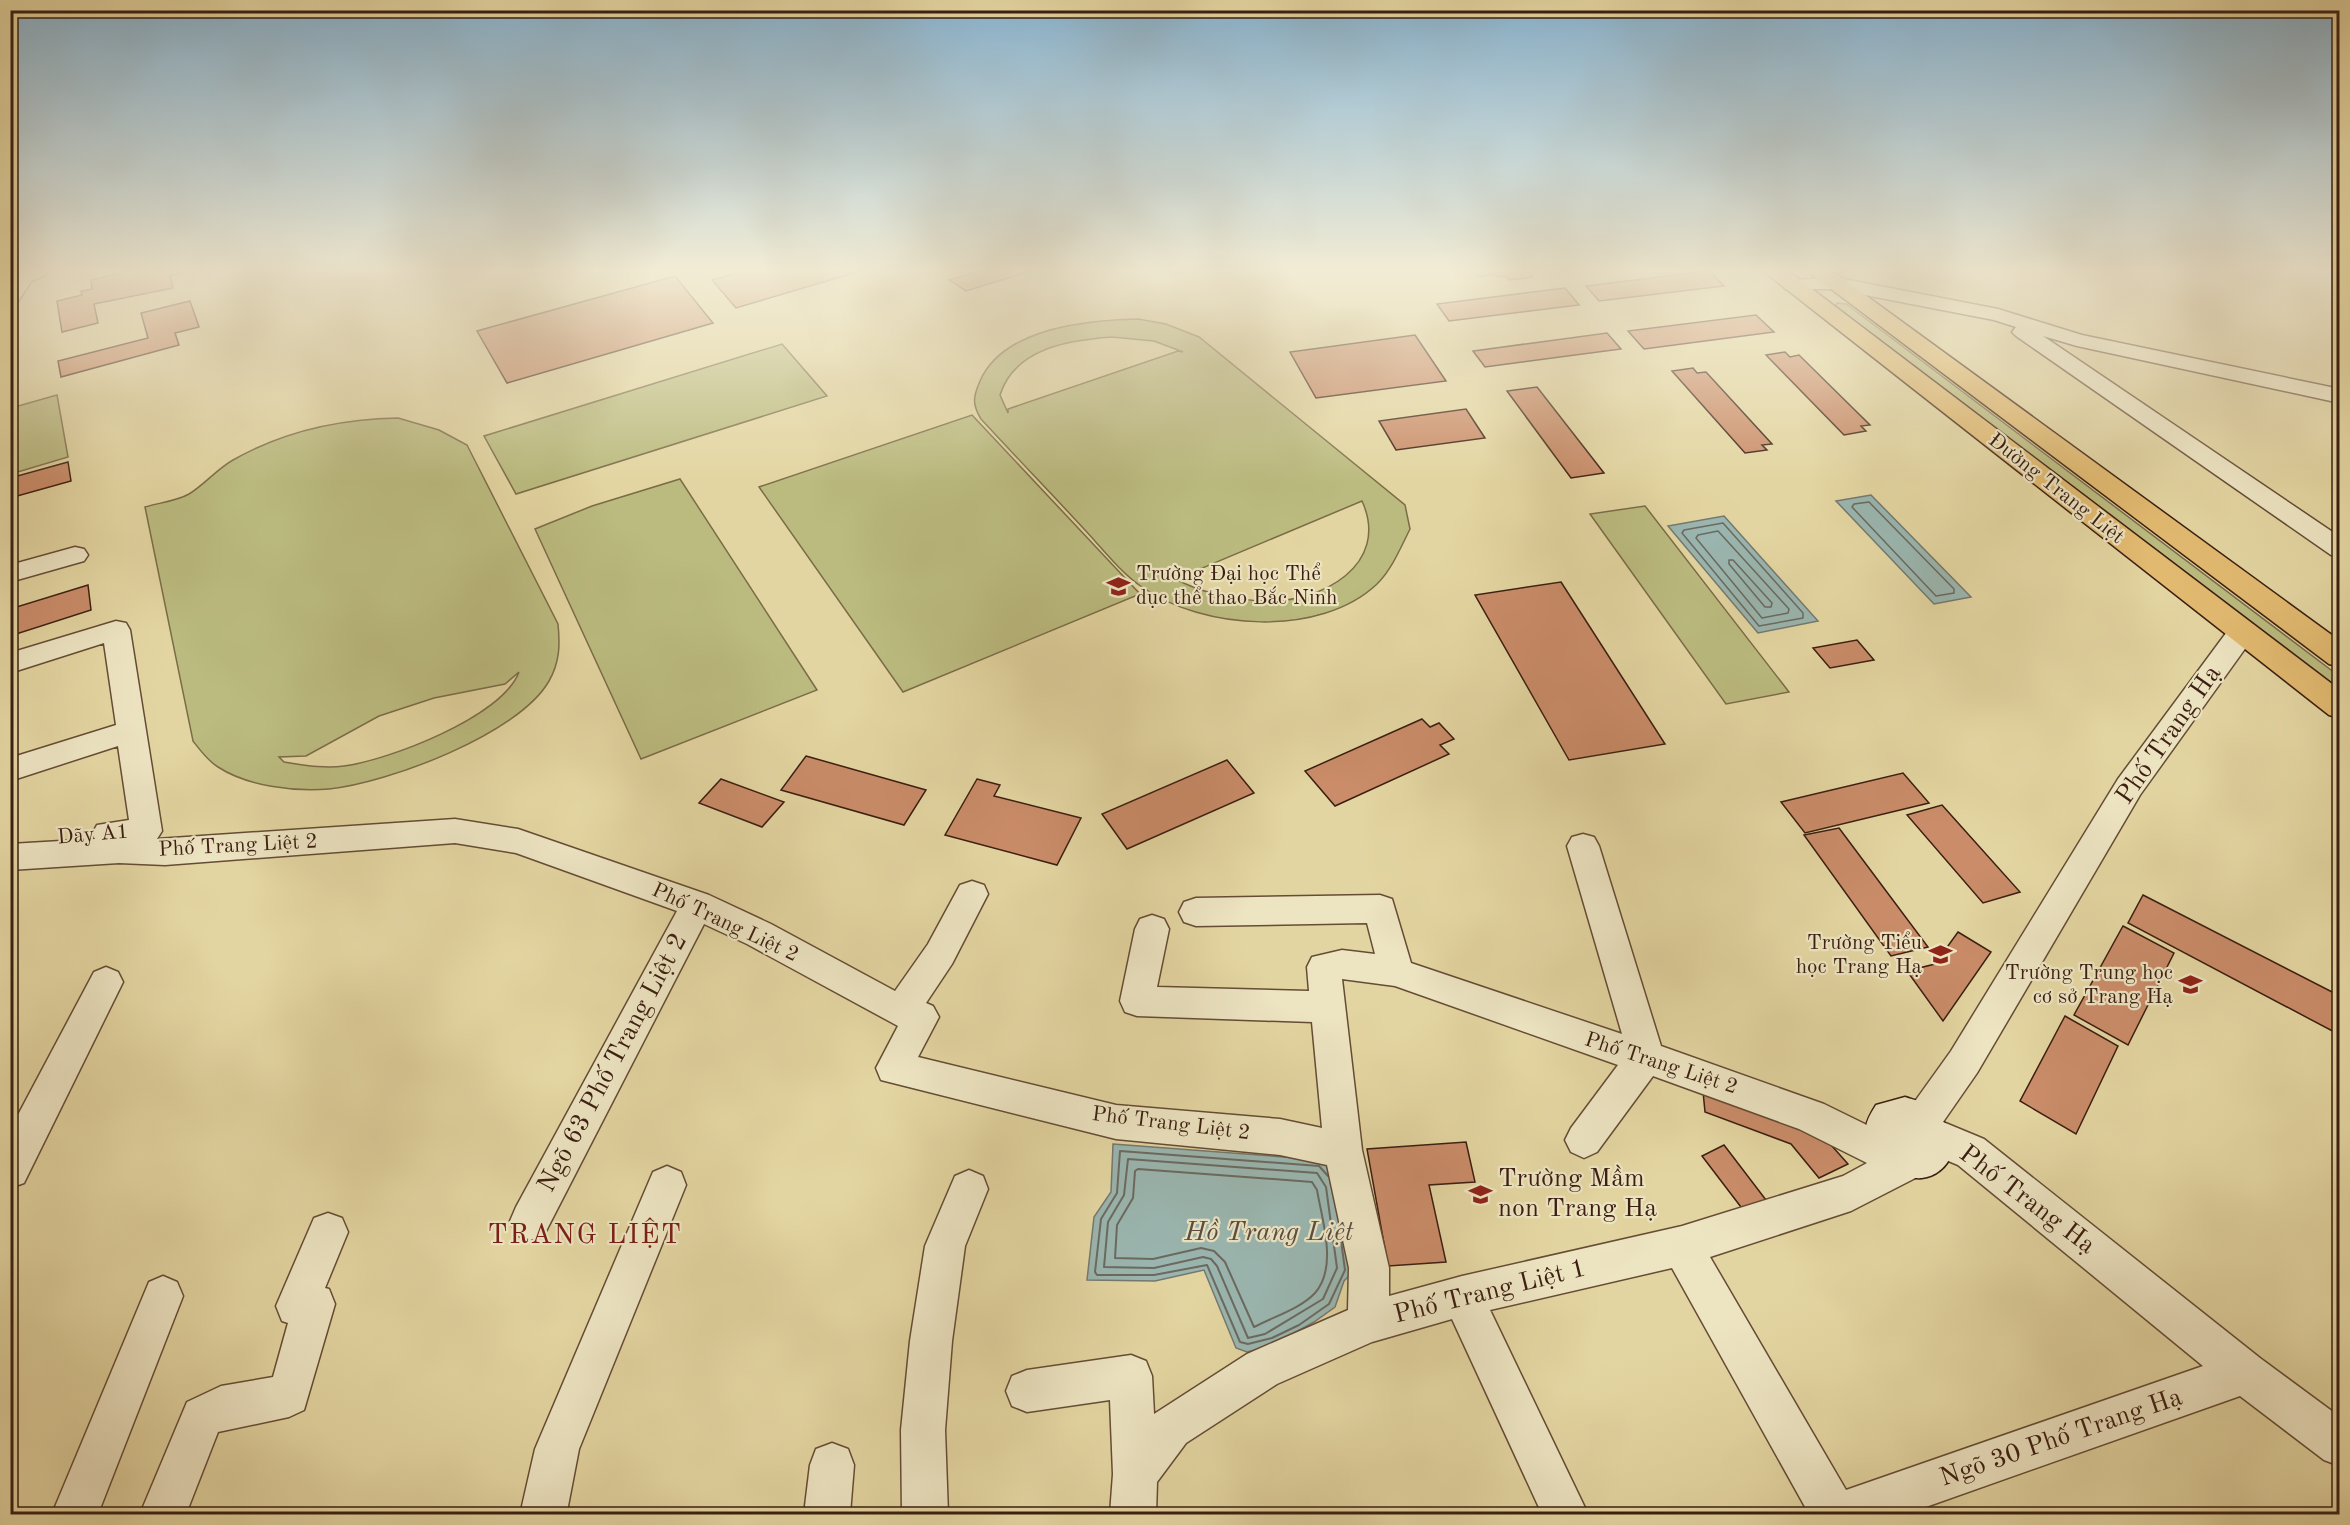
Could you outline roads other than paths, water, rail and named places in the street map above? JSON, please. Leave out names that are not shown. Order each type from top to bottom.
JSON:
[{"type":"main road","name":"Đường Trang Liệt","points":[[1865,341],[2340,707]]},
{"type":"main road","name":"Đường Trang Liệt","points":[[1913,341],[2340,657]]},
{"type":"street","points":[[2036,341],[2340,549]]},
{"type":"street","points":[[2082,341],[2340,396]]},
{"type":"street","points":[[2146,341],[2340,382]]},
{"type":"street","points":[[10,574],[75,555]]},
{"type":"street","points":[[10,663],[116,630],[130,731],[10,770]]},
{"type":"street","name":"Phố Trang Hạ","points":[[2242,632],[2129,787],[1916,1141],[1971,1152],[2245,1373],[2340,1444]]},
{"type":"street","name":"Dãy A1","points":[[10,843],[146,831],[130,731]]},
{"type":"street","name":"Phố Trang Liệt 2","points":[[10,857],[119,850],[165,852],[455,831],[518,841],[697,905],[759,934],[901,1012],[921,1017],[894,1068],[1116,1122],[1280,1137],[1343,1150]]},
{"type":"street","points":[[1583,846],[1646,1056],[1584,1140]]},
{"type":"street","points":[[901,1012],[940,954],[972,894]]},
{"type":"street","name":"Ngõ 63 Phố Trang Liệt 2","points":[[530,1221],[697,905]]},
{"type":"street","points":[[1196,912],[1380,909],[1396,972]]},
{"type":"street","points":[[1152,929],[1137,1001],[1328,1007]]},
{"type":"street","name":"Phố Trang Liệt 2","points":[[1369,1322],[1369,1268],[1343,1150],[1324,967],[1342,964],[1396,972],[1570,1035],[1646,1056],[1811,1116],[1876,1149],[1916,1141]]},
{"type":"street","points":[[10,1170],[106,982]]},
{"type":"street","name":"Phố Trang Liệt 1","points":[[1134,1494],[1171,1428],[1253,1375],[1369,1322],[1462,1296],[1682,1246],[1851,1192],[1916,1141]]},
{"type":"street","points":[[546,1515],[545,1506],[557,1449],[668,1185]]},
{"type":"street","points":[[925,1515],[923,1430],[931,1341],[945,1246],[969,1189]]},
{"type":"street","points":[[163,1515],[202,1417],[221,1408],[289,1395],[314,1304],[297,1306],[327,1232]]},
{"type":"street","points":[[1682,1246],[1834,1515]]},
{"type":"street","points":[[75,1515],[163,1296]]},
{"type":"street","points":[[1462,1296],[1565,1515]]},
{"type":"street","name":"Ngõ 30 Phố Trang Hạ","points":[[1844,1515],[2245,1373]]},
{"type":"street","points":[[1027,1391],[1131,1376],[1134,1494]]},
{"type":"street","points":[[827,1515],[832,1465]]},
{"type":"water","points":[[1871,495],[1971,597],[1934,604],[1836,501]]},
{"type":"water","points":[[1724,516],[1818,621],[1758,633],[1668,526]]},
{"type":"water","name":"Hồ Trang Liệt","points":[[1113,1144],[1324,1160],[1338,1181],[1352,1273],[1344,1281],[1335,1307],[1314,1322],[1269,1347],[1247,1352],[1236,1348],[1204,1270],[1155,1281],[1087,1280],[1094,1217],[1111,1192]]},
{"type":"place","name":"Trường Đại học Thể dục thể thao Bắc Ninh","points":[[1118,586]]},
{"type":"place","name":"Trường Tiểu học Trang Hạ","points":[[1940,955]]},
{"type":"place","name":"Trường Trung học cơ sở Trang Hạ","points":[[2191,985]]},
{"type":"place","name":"Trường Mầm non Trang Hạ","points":[[1480,1194]]},
{"type":"district","name":"TRANG LIỆT","points":[[585,1236]]}]
